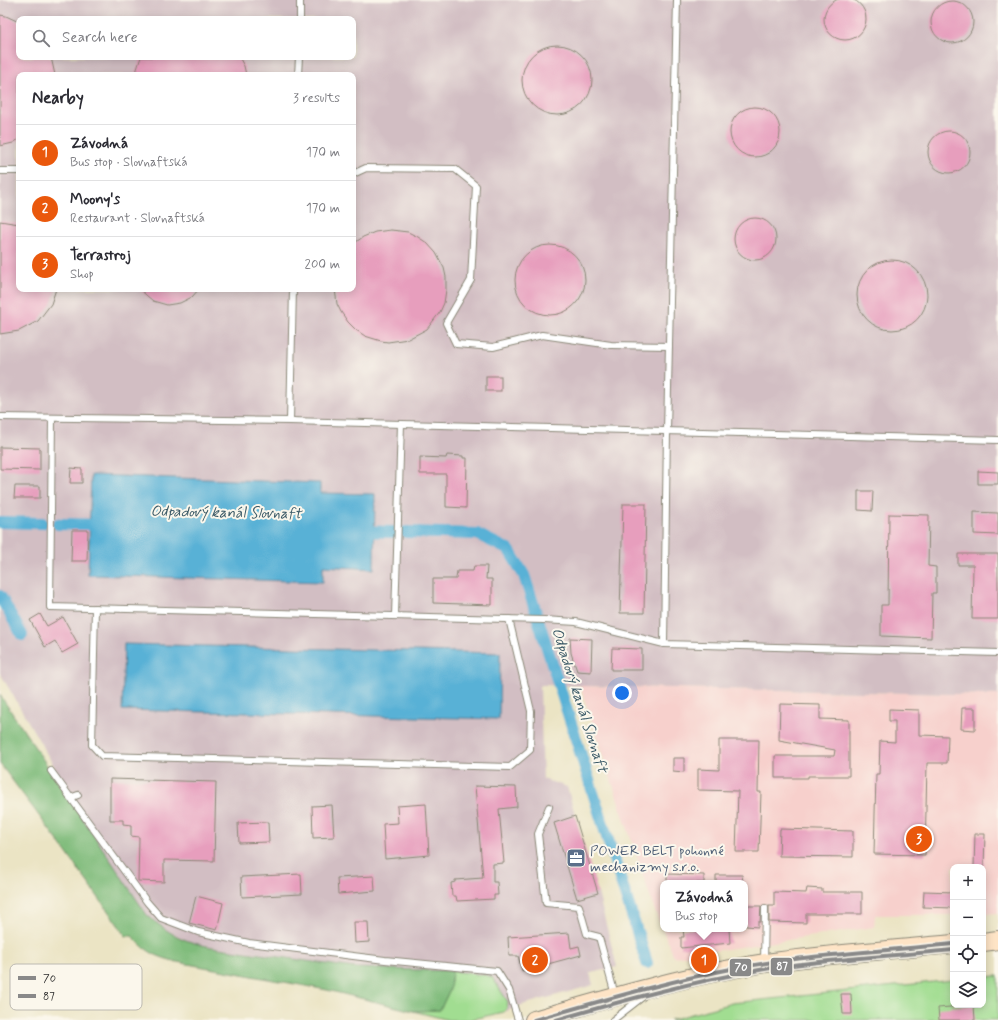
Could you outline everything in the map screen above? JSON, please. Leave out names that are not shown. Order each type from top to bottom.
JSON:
[{"type":"main road","points":[[986,942],[998,940]]},
{"type":"main road","points":[[534,1020],[655,987],[764,964],[811,957],[950,944]]},
{"type":"lane","points":[[300,0],[300,16]]},
{"type":"lane","points":[[664,644],[667,431],[677,0]]},
{"type":"lane","points":[[298,72],[299,60]]},
{"type":"lane","points":[[356,173],[366,168],[455,169],[476,186],[472,280],[446,323],[456,344],[493,347],[542,335],[611,345],[669,346]]},
{"type":"lane","points":[[0,171],[16,171]]},
{"type":"lane","points":[[290,421],[293,292]]},
{"type":"lane","points":[[0,417],[290,421],[998,440]]},
{"type":"lane","points":[[52,418],[50,607],[530,619],[576,622],[664,644],[998,653]]},
{"type":"lane","points":[[395,616],[401,424]]},
{"type":"lane","points":[[95,608],[92,745],[102,756],[510,767],[530,750],[531,711],[508,619]]},
{"type":"lane","points":[[50,771],[147,902],[161,918],[198,932],[249,943],[385,960],[497,970],[509,990],[518,1020]]},
{"type":"lane","points":[[70,798],[78,795]]},
{"type":"lane","points":[[549,807],[538,834],[546,904],[579,906],[587,934],[599,937],[616,997]]},
{"type":"lane","points":[[764,964],[765,908]]},
{"type":"lane","points":[[613,1020],[655,987]]},
{"type":"shaded area","points":[[0,0],[998,0],[998,695],[540,685],[543,779],[567,787],[598,893],[617,967],[590,973],[593,985],[522,1005],[504,1012],[507,1008],[508,1002],[497,984],[484,975],[452,971],[354,968],[195,944],[163,929],[147,915],[41,768],[55,768],[0,673]]},
{"type":"shaded area","points":[[580,686],[998,695],[998,913],[986,914],[986,864],[950,864],[950,915],[875,915],[874,927],[674,957],[664,932],[748,932],[748,880],[660,880],[660,923]]},
{"type":"green space","points":[[0,695],[147,915],[162,927],[185,940],[212,947],[354,968],[452,971],[450,989],[440,1010],[413,1011],[327,990],[177,962],[152,953],[132,936],[126,936],[58,841],[0,764]]},
{"type":"green space","points":[[452,971],[492,977],[508,1002],[507,1008],[504,1012],[468,1020],[449,1020],[413,1011],[440,1010],[450,989]]},
{"type":"green space","points":[[998,976],[998,1020],[670,1020],[732,1003],[950,980],[950,1008],[986,1008],[986,977]]},
{"type":"water","points":[[91,475],[320,483],[320,493],[375,494],[374,569],[323,566],[323,582],[88,575]]},
{"type":"water","points":[[124,644],[500,653],[499,719],[122,710]]},
{"type":"building","points":[[841,-1],[853,0],[860,4],[866,19],[864,27],[860,34],[845,40],[830,34],[824,19],[830,4]]},
{"type":"building","points":[[948,1],[956,1],[967,7],[973,18],[973,26],[967,37],[956,43],[948,43],[937,37],[931,26],[931,18],[937,7]]},
{"type":"building","points":[[0,15],[16,21],[16,60],[52,60],[54,72],[16,72],[16,141],[0,146]]},
{"type":"building","points":[[557,45],[570,48],[582,55],[589,67],[592,80],[589,93],[582,105],[570,112],[557,115],[544,112],[532,105],[525,93],[522,80],[525,67],[532,55],[544,48]]},
{"type":"building","points":[[140,60],[241,60],[245,72],[136,72]]},
{"type":"building","points":[[755,107],[764,109],[775,118],[780,132],[778,141],[769,152],[755,157],[746,155],[735,146],[730,132],[732,123],[741,112]]},
{"type":"building","points":[[945,131],[953,131],[964,137],[970,148],[970,156],[964,167],[953,173],[945,173],[934,167],[928,156],[928,148],[934,137]]},
{"type":"building","points":[[751,218],[759,218],[770,224],[776,235],[776,243],[770,254],[759,260],[751,260],[740,254],[734,243],[734,235],[740,224]]},
{"type":"building","points":[[0,221],[16,224],[16,292],[55,292],[51,304],[38,321],[19,331],[0,334]]},
{"type":"building","points":[[391,230],[408,232],[418,237],[427,243],[436,253],[444,268],[446,290],[444,303],[440,312],[427,329],[408,339],[388,342],[365,336],[348,322],[337,304],[335,292],[356,292],[356,242],[375,232]]},
{"type":"building","points":[[550,245],[563,248],[575,255],[582,267],[585,280],[582,293],[575,305],[563,312],[550,315],[537,312],[525,305],[518,293],[515,280],[518,267],[525,255],[537,248]]},
{"type":"building","points":[[892,260],[905,263],[917,270],[924,282],[927,295],[924,308],[917,320],[905,327],[892,330],[879,327],[867,320],[860,308],[857,295],[860,282],[867,270],[879,263]]},
{"type":"building","points":[[142,292],[196,292],[192,297],[180,303],[167,305],[153,301]]},
{"type":"building","points":[[486,376],[501,376],[501,391],[486,391]]},
{"type":"building","points":[[0,447],[40,448],[40,470],[0,469]]},
{"type":"building","points":[[447,455],[463,456],[463,458],[467,458],[466,508],[446,507],[446,474],[420,474],[420,457],[446,458]]},
{"type":"building","points":[[71,468],[82,469],[82,483],[70,483]]},
{"type":"building","points":[[978,471],[998,472],[998,484],[978,484]]},
{"type":"building","points":[[15,486],[40,486],[40,498],[14,498]]},
{"type":"building","points":[[858,491],[873,491],[872,511],[858,510]]},
{"type":"building","points":[[623,504],[646,504],[644,613],[620,613]]},
{"type":"building","points":[[974,512],[998,513],[998,535],[974,534]]},
{"type":"building","points":[[889,514],[929,515],[928,566],[936,567],[936,593],[932,593],[931,638],[881,636],[881,605],[888,605]]},
{"type":"building","points":[[72,530],[88,530],[87,561],[71,561]]},
{"type":"building","points":[[958,554],[998,554],[998,619],[972,619],[973,565],[958,565]]},
{"type":"building","points":[[474,566],[487,566],[486,579],[492,579],[492,605],[433,603],[433,579],[456,579],[457,571],[473,571]]},
{"type":"building","points":[[40,614],[47,626],[63,617],[78,644],[62,653],[55,641],[45,647],[30,620]]},
{"type":"building","points":[[570,638],[592,639],[591,672],[577,671],[571,653]]},
{"type":"building","points":[[612,648],[642,649],[642,670],[611,670]]},
{"type":"building","points":[[780,704],[820,705],[820,719],[849,720],[849,776],[775,778],[775,756],[834,756],[835,750],[779,740]]},
{"type":"building","points":[[962,708],[975,708],[975,730],[961,729]]},
{"type":"building","points":[[889,709],[919,710],[919,735],[948,736],[947,763],[927,763],[925,855],[874,854],[876,774],[879,774],[880,741],[895,742],[895,721],[889,721]]},
{"type":"building","points":[[719,740],[759,740],[758,792],[761,792],[759,852],[736,852],[738,791],[698,790],[698,769],[719,770]]},
{"type":"building","points":[[673,758],[684,758],[684,772],[673,771]]},
{"type":"building","points":[[110,779],[216,782],[214,861],[164,860],[164,882],[138,881],[139,837],[131,836],[131,825],[123,824],[123,820],[110,820]]},
{"type":"building","points":[[475,786],[516,787],[517,807],[499,809],[504,863],[493,864],[493,882],[497,882],[498,895],[494,895],[494,899],[457,901],[456,896],[452,896],[451,883],[455,882],[455,880],[483,878]]},
{"type":"building","points":[[426,804],[429,855],[385,859],[383,824],[398,823],[397,806]]},
{"type":"building","points":[[332,805],[334,837],[313,838],[312,806]]},
{"type":"building","name":"POWER BELT pohonné mechanizmy s.r.o.","points":[[575,816],[598,893],[577,899],[554,823]]},
{"type":"building","points":[[268,822],[269,842],[239,843],[238,823]]},
{"type":"building","points":[[780,829],[853,831],[853,857],[779,856]]},
{"type":"building","points":[[975,834],[985,834],[984,864],[974,864]]},
{"type":"building","points":[[301,874],[302,894],[242,897],[241,877]]},
{"type":"building","points":[[667,874],[704,875],[704,880],[667,880]]},
{"type":"building","points":[[716,875],[742,875],[743,880],[716,880]]},
{"type":"building","points":[[374,876],[375,891],[338,894],[337,878]]},
{"type":"building","points":[[807,888],[822,889],[822,892],[862,892],[862,914],[806,914],[806,923],[769,922],[769,906],[774,906],[774,892],[806,893]]},
{"type":"building","points":[[924,891],[950,892],[950,908],[923,907]]},
{"type":"building","points":[[196,896],[223,903],[217,930],[189,923]]},
{"type":"building","points":[[748,906],[761,906],[760,922],[758,922],[758,927],[748,926]]},
{"type":"building","points":[[354,922],[368,922],[369,942],[355,943]]},
{"type":"building","points":[[683,932],[729,932],[730,943],[681,948],[681,937],[684,937]]},
{"type":"building","points":[[569,933],[571,948],[579,946],[581,955],[522,971],[518,956],[509,956],[508,937]]},
{"type":"building","points":[[841,994],[851,994],[852,1014],[843,1014]]},
{"type":"building","points":[[938,1008],[974,1008],[975,1020],[939,1020]]},
{"type":"waterway","name":"Odpadový kanál Slovnaft","points":[[0,522],[42,523]]},
{"type":"waterway","name":"Odpadový kanál Slovnaft","points":[[58,524],[106,525]]},
{"type":"waterway","name":"Odpadový kanál Slovnaft","points":[[358,531],[393,532]]},
{"type":"waterway","name":"Odpadový kanál Slovnaft","points":[[406,532],[477,534],[509,550],[524,575],[647,963]]},
{"type":"waterway","points":[[0,596],[22,635]]},
{"type":"transit line","name":"70","points":[[534,1020],[660,985],[736,968],[817,957],[950,944]]},
{"type":"transit line","name":"87","points":[[556,1020],[608,1005],[712,979],[765,969],[835,960],[950,950]]},
{"type":"place","name":"Terrastroj","points":[[919,839]]},
{"type":"place","name":"POWER BELT pohonné mechanizmy s.r.o.","points":[[576,858]]},
{"type":"place","name":"Moony's","points":[[535,960]]},
{"type":"place","name":"Závodná","points":[[704,960]]}]
